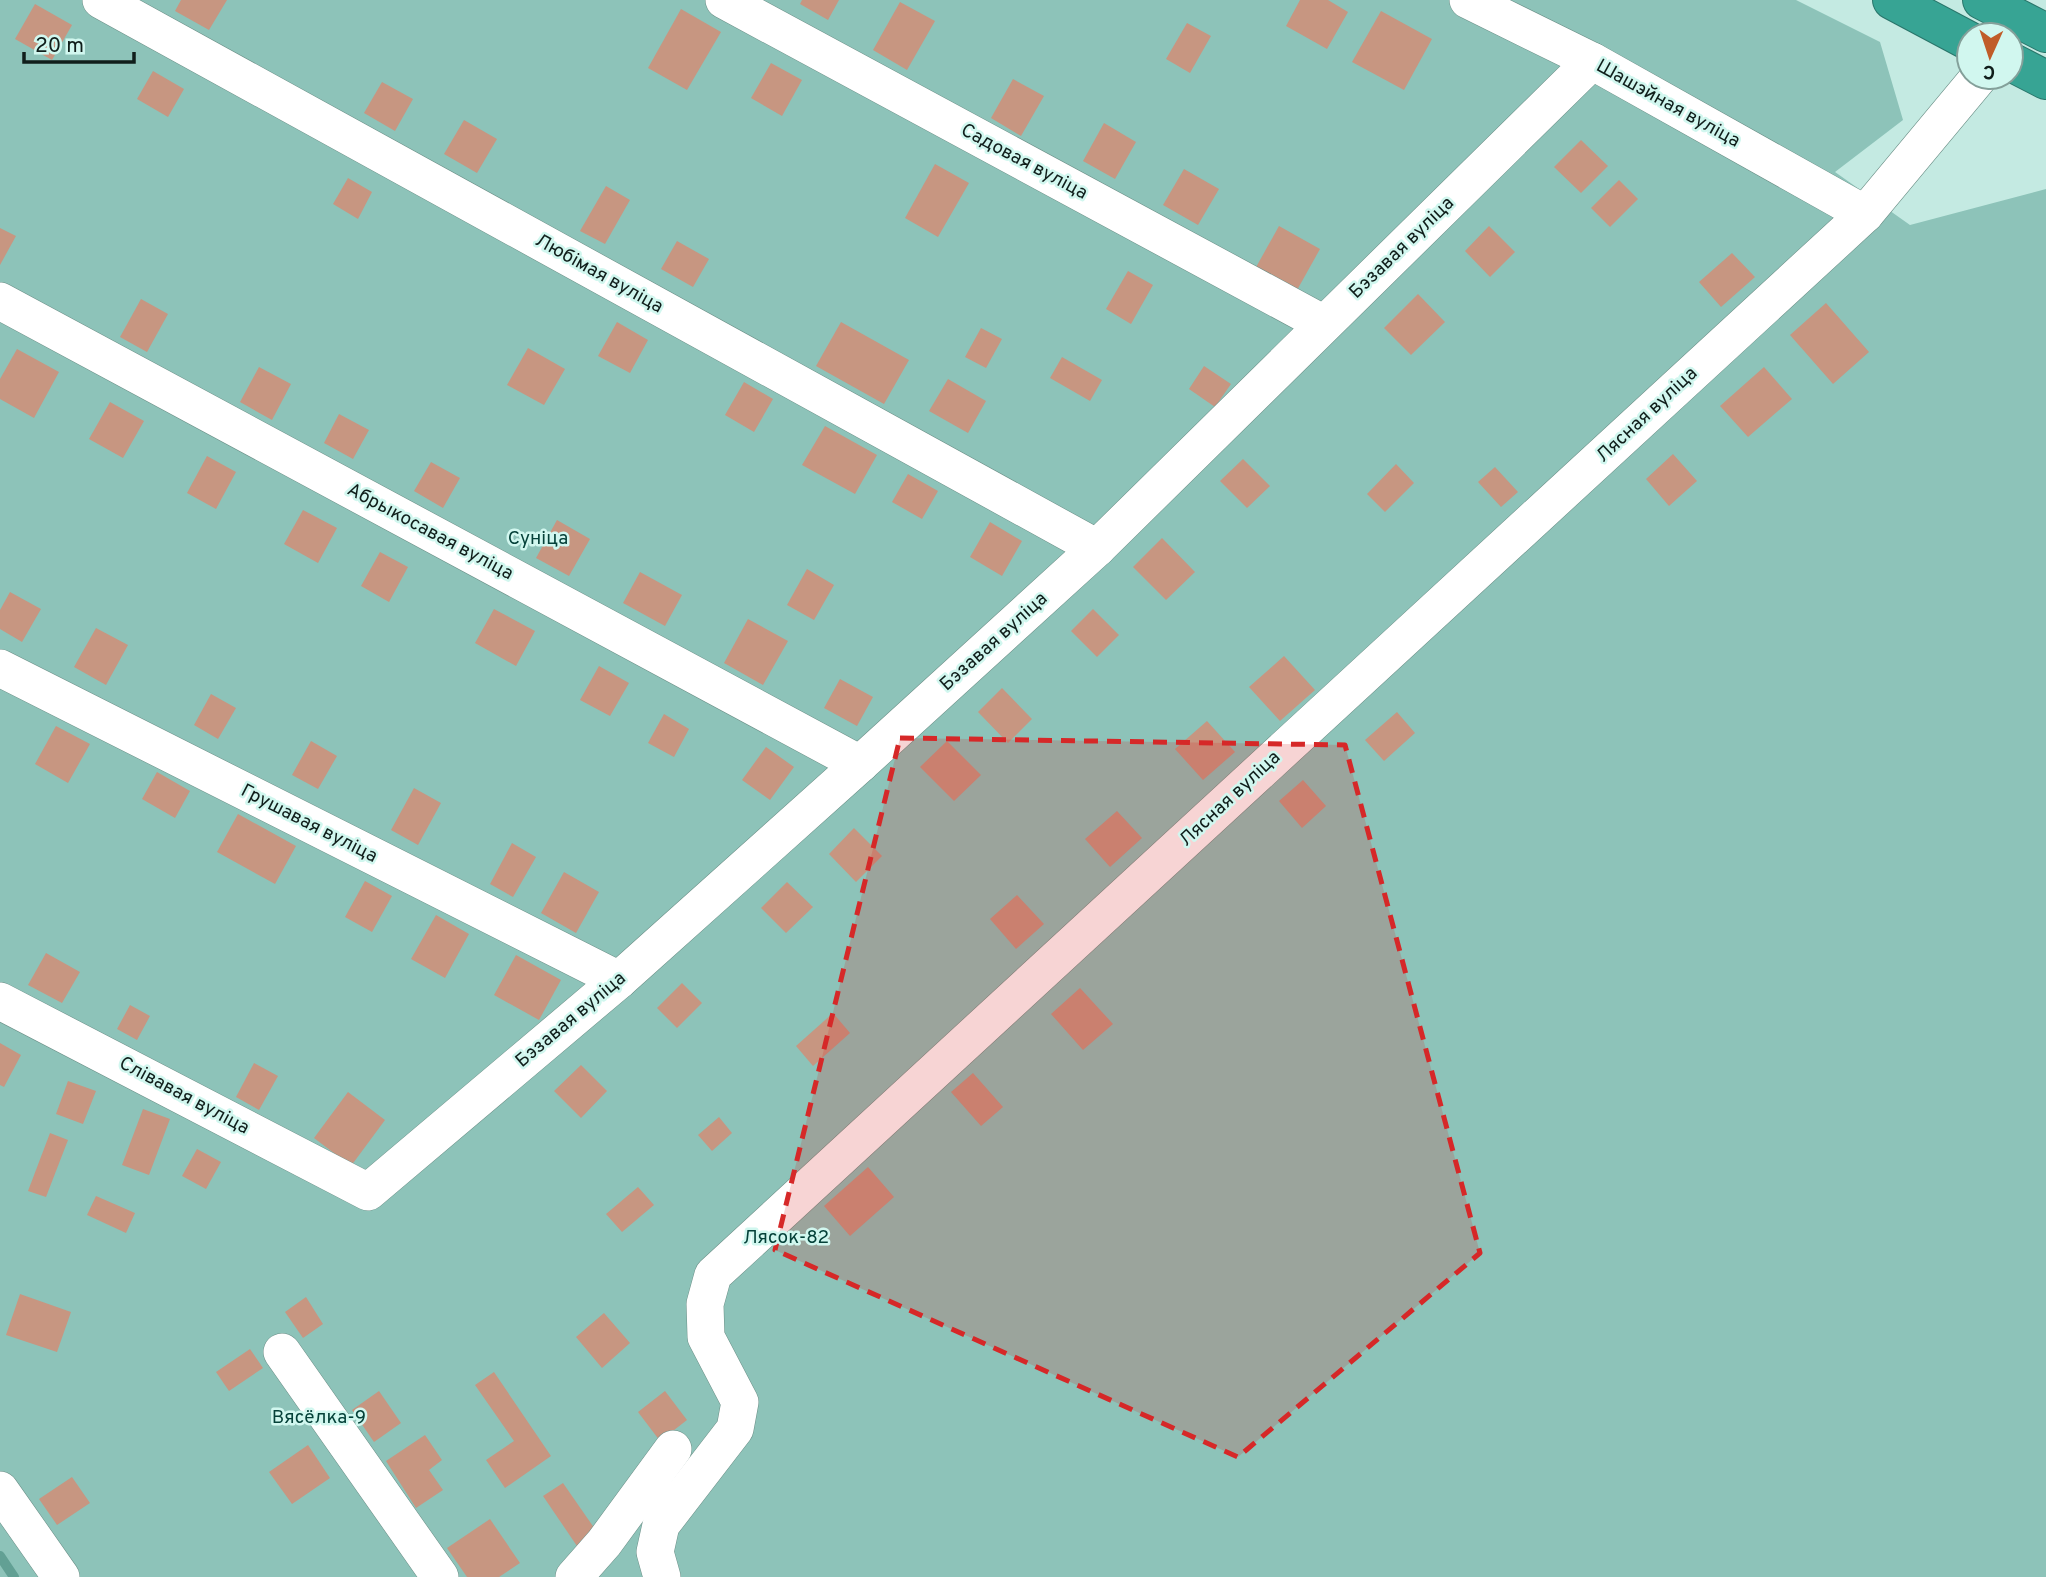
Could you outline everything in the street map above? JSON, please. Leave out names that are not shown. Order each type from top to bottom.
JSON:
[{"type":"highway","points":[[1892,0],[1955,34]]},
{"type":"highway","points":[[1982,0],[2046,33]]},
{"type":"highway","points":[[2025,69],[2046,80]]},
{"type":"lane","name":"Любімая вуліца","points":[[101,0],[1097,548]]},
{"type":"lane","name":"Садовая вуліца","points":[[724,0],[1324,324]]},
{"type":"lane","name":"Шашэйная вуліца","points":[[1468,0],[1592,61],[1865,214]]},
{"type":"lane","name":"Бэзавая вуліца","points":[[368,1192],[619,979],[1097,548],[1592,61]]},
{"type":"lane","name":"Лясная вуліца","points":[[662,1577],[655,1552],[661,1525],[736,1429],[740,1402],[706,1338],[705,1304],[713,1275],[1865,214],[1967,91]]},
{"type":"lane","name":"Абрыкосавая вуліца","points":[[0,301],[860,764]]},
{"type":"lane","name":"Грушавая вуліца","points":[[0,668],[619,979]]},
{"type":"lane","name":"Слівавая вуліца","points":[[0,1000],[368,1192]]},
{"type":"lane","points":[[282,1352],[440,1577]]},
{"type":"lane","points":[[574,1577],[604,1543],[673,1449]]},
{"type":"lane","points":[[0,1490],[61,1577]]},
{"type":"highlighted area","points":[[900,738],[1345,745],[1480,1253],[1238,1457],[775,1250]]},
{"type":"green space","points":[[0,0],[1796,0],[1880,42],[1903,120],[1835,172],[1910,225],[2046,189],[2046,1577],[0,1577]]},
{"type":"building","points":[[181,0],[227,0],[209,30],[175,11]]},
{"type":"building","points":[[802,0],[839,0],[828,20],[800,4]]},
{"type":"building","points":[[1300,0],[1328,0],[1348,12],[1327,49],[1286,26]]},
{"type":"building","points":[[900,2],[935,21],[907,70],[873,50]]},
{"type":"building","points":[[35,4],[72,25],[52,60],[15,39]]},
{"type":"building","points":[[681,9],[721,32],[687,90],[648,68]]},
{"type":"building","points":[[1381,11],[1432,39],[1404,90],[1352,62]]},
{"type":"building","points":[[1187,23],[1211,36],[1190,73],[1166,59]]},
{"type":"building","points":[[771,63],[802,80],[782,116],[751,98]]},
{"type":"building","points":[[153,71],[184,89],[168,117],[137,99]]},
{"type":"building","points":[[1013,79],[1044,96],[1021,136],[991,118]]},
{"type":"building","points":[[382,82],[413,99],[395,131],[364,113]]},
{"type":"building","points":[[464,120],[497,139],[477,173],[444,154]]},
{"type":"building","points":[[1104,123],[1136,142],[1115,179],[1083,161]]},
{"type":"building","points":[[1581,140],[1608,166],[1581,193],[1554,167]]},
{"type":"building","points":[[935,164],[969,183],[938,237],[905,218]]},
{"type":"building","points":[[1184,169],[1219,189],[1198,225],[1163,205]]},
{"type":"building","points":[[348,178],[372,192],[358,219],[333,204]]},
{"type":"building","points":[[1619,180],[1638,199],[1610,227],[1591,208]]},
{"type":"building","points":[[606,186],[630,200],[605,244],[580,231]]},
{"type":"building","points":[[1279,226],[1320,249],[1296,292],[1255,269]]},
{"type":"building","points":[[1489,226],[1515,252],[1490,277],[1465,251]]},
{"type":"building","points":[[0,228],[16,236],[0,265]]},
{"type":"building","points":[[677,241],[709,259],[693,287],[661,269]]},
{"type":"building","points":[[1732,253],[1755,277],[1721,307],[1699,282]]},
{"type":"building","points":[[1128,271],[1153,285],[1131,324],[1106,309]]},
{"type":"building","points":[[1418,294],[1445,322],[1411,355],[1384,328]]},
{"type":"building","points":[[141,299],[168,314],[147,352],[120,337]]},
{"type":"building","points":[[1826,303],[1869,352],[1833,384],[1790,335]]},
{"type":"building","points":[[617,322],[648,340],[630,373],[598,356]]},
{"type":"building","points":[[841,322],[909,360],[884,404],[816,366]]},
{"type":"building","points":[[981,328],[1002,339],[986,368],[965,357]]},
{"type":"building","points":[[528,348],[565,369],[544,405],[507,385]]},
{"type":"building","points":[[17,349],[59,372],[34,418],[0,399],[0,379]]},
{"type":"building","points":[[1062,357],[1102,380],[1090,401],[1050,378]]},
{"type":"building","points":[[1204,366],[1231,384],[1215,407],[1189,389]]},
{"type":"building","points":[[259,367],[291,384],[272,420],[240,402]]},
{"type":"building","points":[[1764,367],[1792,399],[1748,437],[1720,406]]},
{"type":"building","points":[[948,379],[986,401],[968,433],[929,411]]},
{"type":"building","points":[[744,382],[773,399],[754,432],[725,415]]},
{"type":"building","points":[[110,402],[144,421],[123,458],[89,439]]},
{"type":"building","points":[[339,414],[369,430],[353,459],[324,443]]},
{"type":"building","points":[[825,426],[877,455],[855,494],[802,465]]},
{"type":"building","points":[[1673,454],[1697,481],[1669,506],[1646,479]]},
{"type":"building","points":[[207,456],[236,472],[216,509],[187,493]]},
{"type":"building","points":[[1243,459],[1270,486],[1247,508],[1220,481]]},
{"type":"building","points":[[431,462],[460,478],[443,508],[414,491]]},
{"type":"building","points":[[1396,464],[1414,483],[1385,512],[1367,494]]},
{"type":"building","points":[[1495,467],[1518,492],[1501,507],[1478,482]]},
{"type":"building","points":[[908,474],[938,491],[922,519],[892,502]]},
{"type":"building","points":[[303,510],[337,528],[318,563],[284,544]]},
{"type":"building","points":[[557,520],[590,539],[569,576],[536,558]]},
{"type":"building","points":[[990,522],[1022,541],[1002,576],[970,557]]},
{"type":"building","points":[[1162,538],[1195,572],[1166,600],[1133,567]]},
{"type":"building","points":[[380,552],[408,567],[389,602],[361,586]]},
{"type":"building","points":[[807,569],[834,585],[814,620],[787,605]]},
{"type":"building","points":[[640,572],[682,595],[665,626],[623,603]]},
{"type":"building","points":[[10,592],[41,609],[22,642],[0,629],[0,610]]},
{"type":"building","points":[[494,609],[535,631],[516,666],[475,643]]},
{"type":"building","points":[[1093,609],[1119,635],[1097,657],[1071,631]]},
{"type":"building","points":[[748,619],[788,641],[763,685],[724,663]]},
{"type":"building","points":[[96,628],[128,645],[106,685],[74,667]]},
{"type":"building","points":[[1284,656],[1315,690],[1280,721],[1249,687]]},
{"type":"building","points":[[599,666],[629,683],[610,716],[580,700]]},
{"type":"building","points":[[840,679],[873,697],[857,726],[824,708]]},
{"type":"building","points":[[1002,688],[1032,719],[1008,743],[978,712]]},
{"type":"building","points":[[211,694],[236,708],[218,739],[194,725]]},
{"type":"building","points":[[1397,712],[1415,733],[1384,761],[1365,740]]},
{"type":"building","points":[[664,714],[689,729],[674,757],[648,743]]},
{"type":"building","points":[[1207,721],[1235,752],[1203,780],[1175,749]]},
{"type":"building","points":[[56,726],[90,744],[68,783],[35,764]]},
{"type":"building","points":[[311,741],[337,756],[318,789],[292,775]]},
{"type":"building","points":[[947,741],[981,775],[954,801],[920,767]]},
{"type":"building","points":[[766,747],[794,767],[770,800],[742,780]]},
{"type":"building","points":[[157,772],[190,791],[175,818],[142,799]]},
{"type":"building","points":[[1303,780],[1326,806],[1302,828],[1279,801]]},
{"type":"building","points":[[414,788],[441,803],[418,845],[391,830]]},
{"type":"building","points":[[1117,811],[1142,838],[1110,867],[1085,839]]},
{"type":"building","points":[[238,814],[296,846],[275,884],[217,852]]},
{"type":"building","points":[[854,828],[882,856],[856,882],[829,854]]},
{"type":"building","points":[[512,843],[536,857],[513,897],[490,884]]},
{"type":"building","points":[[564,872],[599,892],[576,933],[541,913]]},
{"type":"building","points":[[365,881],[392,896],[372,932],[345,917]]},
{"type":"building","points":[[787,882],[813,907],[786,933],[761,908]]},
{"type":"building","points":[[1017,895],[1044,924],[1016,949],[990,919]]},
{"type":"building","points":[[436,915],[469,934],[445,978],[411,959]]},
{"type":"building","points":[[46,953],[80,972],[62,1003],[28,985]]},
{"type":"building","points":[[516,955],[561,980],[539,1020],[494,995]]},
{"type":"building","points":[[682,983],[702,1003],[677,1028],[657,1008]]},
{"type":"building","points":[[1080,988],[1113,1024],[1083,1050],[1051,1014]]},
{"type":"building","points":[[130,1005],[150,1016],[137,1040],[117,1029]]},
{"type":"building","points":[[833,1013],[850,1033],[813,1066],[796,1046]]},
{"type":"building","points":[[0,1043],[21,1055],[4,1087],[0,1085]]},
{"type":"building","points":[[254,1063],[278,1076],[259,1110],[236,1097]]},
{"type":"building","points":[[581,1065],[607,1091],[581,1118],[554,1091]]},
{"type":"building","points":[[973,1073],[1003,1107],[981,1126],[951,1092]]},
{"type":"building","points":[[68,1081],[96,1091],[83,1124],[56,1114]]},
{"type":"building","points":[[348,1092],[385,1120],[351,1166],[314,1138]]},
{"type":"building","points":[[143,1109],[170,1119],[149,1175],[122,1165]]},
{"type":"building","points":[[719,1117],[732,1133],[712,1151],[698,1135]]},
{"type":"building","points":[[50,1133],[68,1140],[46,1197],[28,1191]]},
{"type":"building","points":[[197,1149],[221,1162],[206,1189],[182,1176]]},
{"type":"building","points":[[868,1167],[894,1197],[850,1236],[824,1206]]},
{"type":"building","points":[[638,1187],[654,1205],[622,1232],[606,1214]]},
{"type":"building","points":[[96,1196],[135,1213],[126,1233],[87,1215]]},
{"type":"building","points":[[20,1294],[71,1312],[57,1352],[6,1335]]},
{"type":"building","points":[[306,1297],[323,1324],[303,1338],[285,1312]]},
{"type":"building","points":[[604,1313],[630,1343],[602,1368],[576,1337]]},
{"type":"building","points":[[250,1349],[263,1368],[229,1391],[216,1372]]},
{"type":"building","points":[[494,1372],[551,1456],[505,1488],[486,1460],[514,1441],[475,1385]]},
{"type":"building","points":[[379,1391],[401,1423],[374,1442],[352,1410]]},
{"type":"building","points":[[665,1391],[687,1420],[660,1441],[638,1412]]},
{"type":"building","points":[[425,1435],[442,1460],[429,1470],[443,1490],[416,1508],[386,1461]]},
{"type":"building","points":[[308,1445],[330,1478],[292,1504],[269,1472]]},
{"type":"building","points":[[72,1477],[90,1503],[57,1525],[39,1499]]},
{"type":"building","points":[[563,1483],[597,1532],[577,1546],[543,1496]]},
{"type":"building","points":[[490,1519],[520,1563],[499,1577],[467,1577],[447,1548]]},
{"type":"waterway","points":[[0,1556],[14,1577]]},
{"type":"park label","name":"Суніца","points":[[538,539]]},
{"type":"park label","name":"Лясок-82","points":[[786,1238]]},
{"type":"park label","name":"Вясёлка-9","points":[[319,1418]]}]
